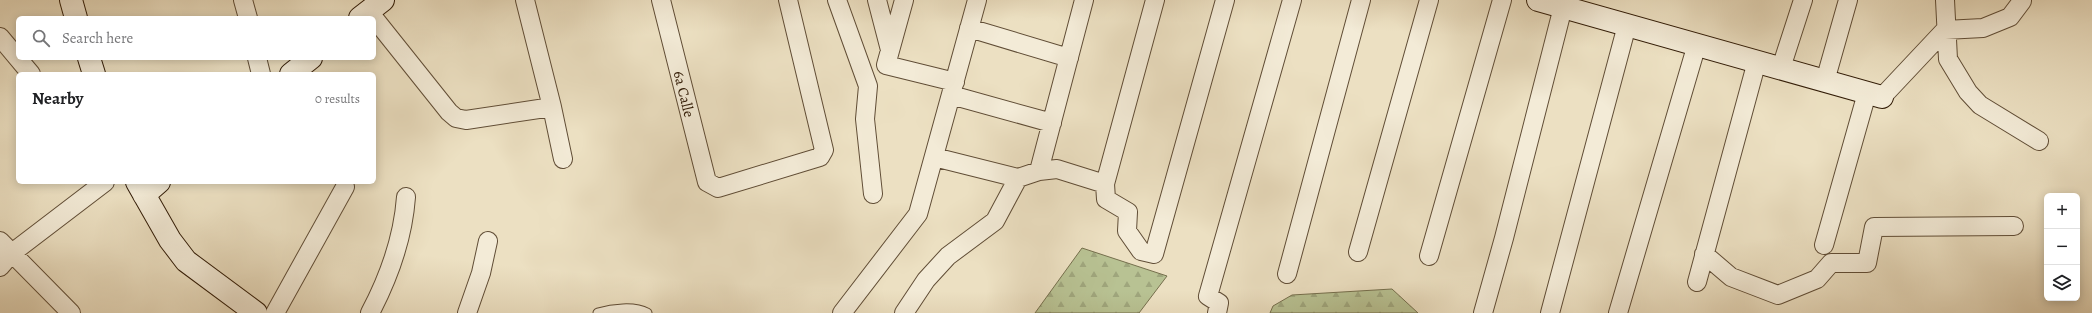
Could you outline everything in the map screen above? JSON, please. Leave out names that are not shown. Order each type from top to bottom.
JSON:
[{"type":"street","points":[[71,0],[75,16]]},
{"type":"street","points":[[244,0],[248,16]]},
{"type":"street","points":[[525,0],[552,106],[562,159]]},
{"type":"street","name":"6a Calle","points":[[661,0],[707,182],[711,186],[718,188],[820,157],[824,150],[788,0]]},
{"type":"street","points":[[837,0],[868,86],[865,119],[873,194]]},
{"type":"street","points":[[877,0],[891,52]]},
{"type":"street","points":[[904,0],[891,52],[886,65],[1052,124]]},
{"type":"street","points":[[842,313],[918,214],[977,0]]},
{"type":"street","points":[[1039,171],[1084,0]]},
{"type":"street","points":[[1155,0],[1106,184],[1106,199],[1128,212],[1128,231],[1141,251],[1154,254],[1225,0]]},
{"type":"street","points":[[1217,313],[1219,303],[1208,296],[1292,0]]},
{"type":"street","points":[[1287,274],[1362,0]]},
{"type":"street","points":[[1358,252],[1429,0]]},
{"type":"street","points":[[1429,256],[1502,0]]},
{"type":"street","points":[[1781,68],[1803,0]]},
{"type":"street","points":[[1825,81],[1848,0]]},
{"type":"street","points":[[1944,0],[1948,58],[1968,92],[1980,105],[2039,141]]},
{"type":"street","points":[[1824,245],[1875,95],[1945,30],[1984,28],[2010,17],[2022,1]]},
{"type":"street","points":[[1483,313],[1504,238],[1548,2],[1875,95]]},
{"type":"street","points":[[374,9],[448,112],[456,118],[466,120],[552,106]]},
{"type":"street","points":[[1550,313],[1627,25]]},
{"type":"street","points":[[969,28],[1069,58]]},
{"type":"street","points":[[0,37],[16,56]]},
{"type":"street","points":[[1618,313],[1697,44]]},
{"type":"street","points":[[19,60],[29,72]]},
{"type":"street","points":[[90,60],[93,72]]},
{"type":"street","points":[[258,60],[260,72]]},
{"type":"street","points":[[294,72],[308,60]]},
{"type":"street","points":[[1697,282],[1757,61]]},
{"type":"street","points":[[934,157],[1018,178],[1039,171],[1057,169],[1106,184]]},
{"type":"street","points":[[904,313],[926,280],[948,256],[996,221],[1018,178]]},
{"type":"street","points":[[0,267],[6,247],[102,184]]},
{"type":"street","points":[[147,186],[170,240],[186,261],[256,313]]},
{"type":"street","points":[[275,313],[346,187]]},
{"type":"street","points":[[370,313],[400,242],[406,197]]},
{"type":"street","points":[[1704,254],[1731,277],[1778,295],[1817,279],[1831,263],[1866,263],[1874,227],[2014,226]]},
{"type":"street","points":[[466,313],[481,273],[488,241]]},
{"type":"street","points":[[6,247],[71,313]]},
{"type":"lane","points":[[598,313],[609,310],[641,309],[647,313]]},
{"type":"green space","points":[[1082,248],[1167,276],[1139,313],[1035,313]]},
{"type":"green space","points":[[1392,289],[1418,313],[1270,313],[1273,306],[1292,295]]}]
